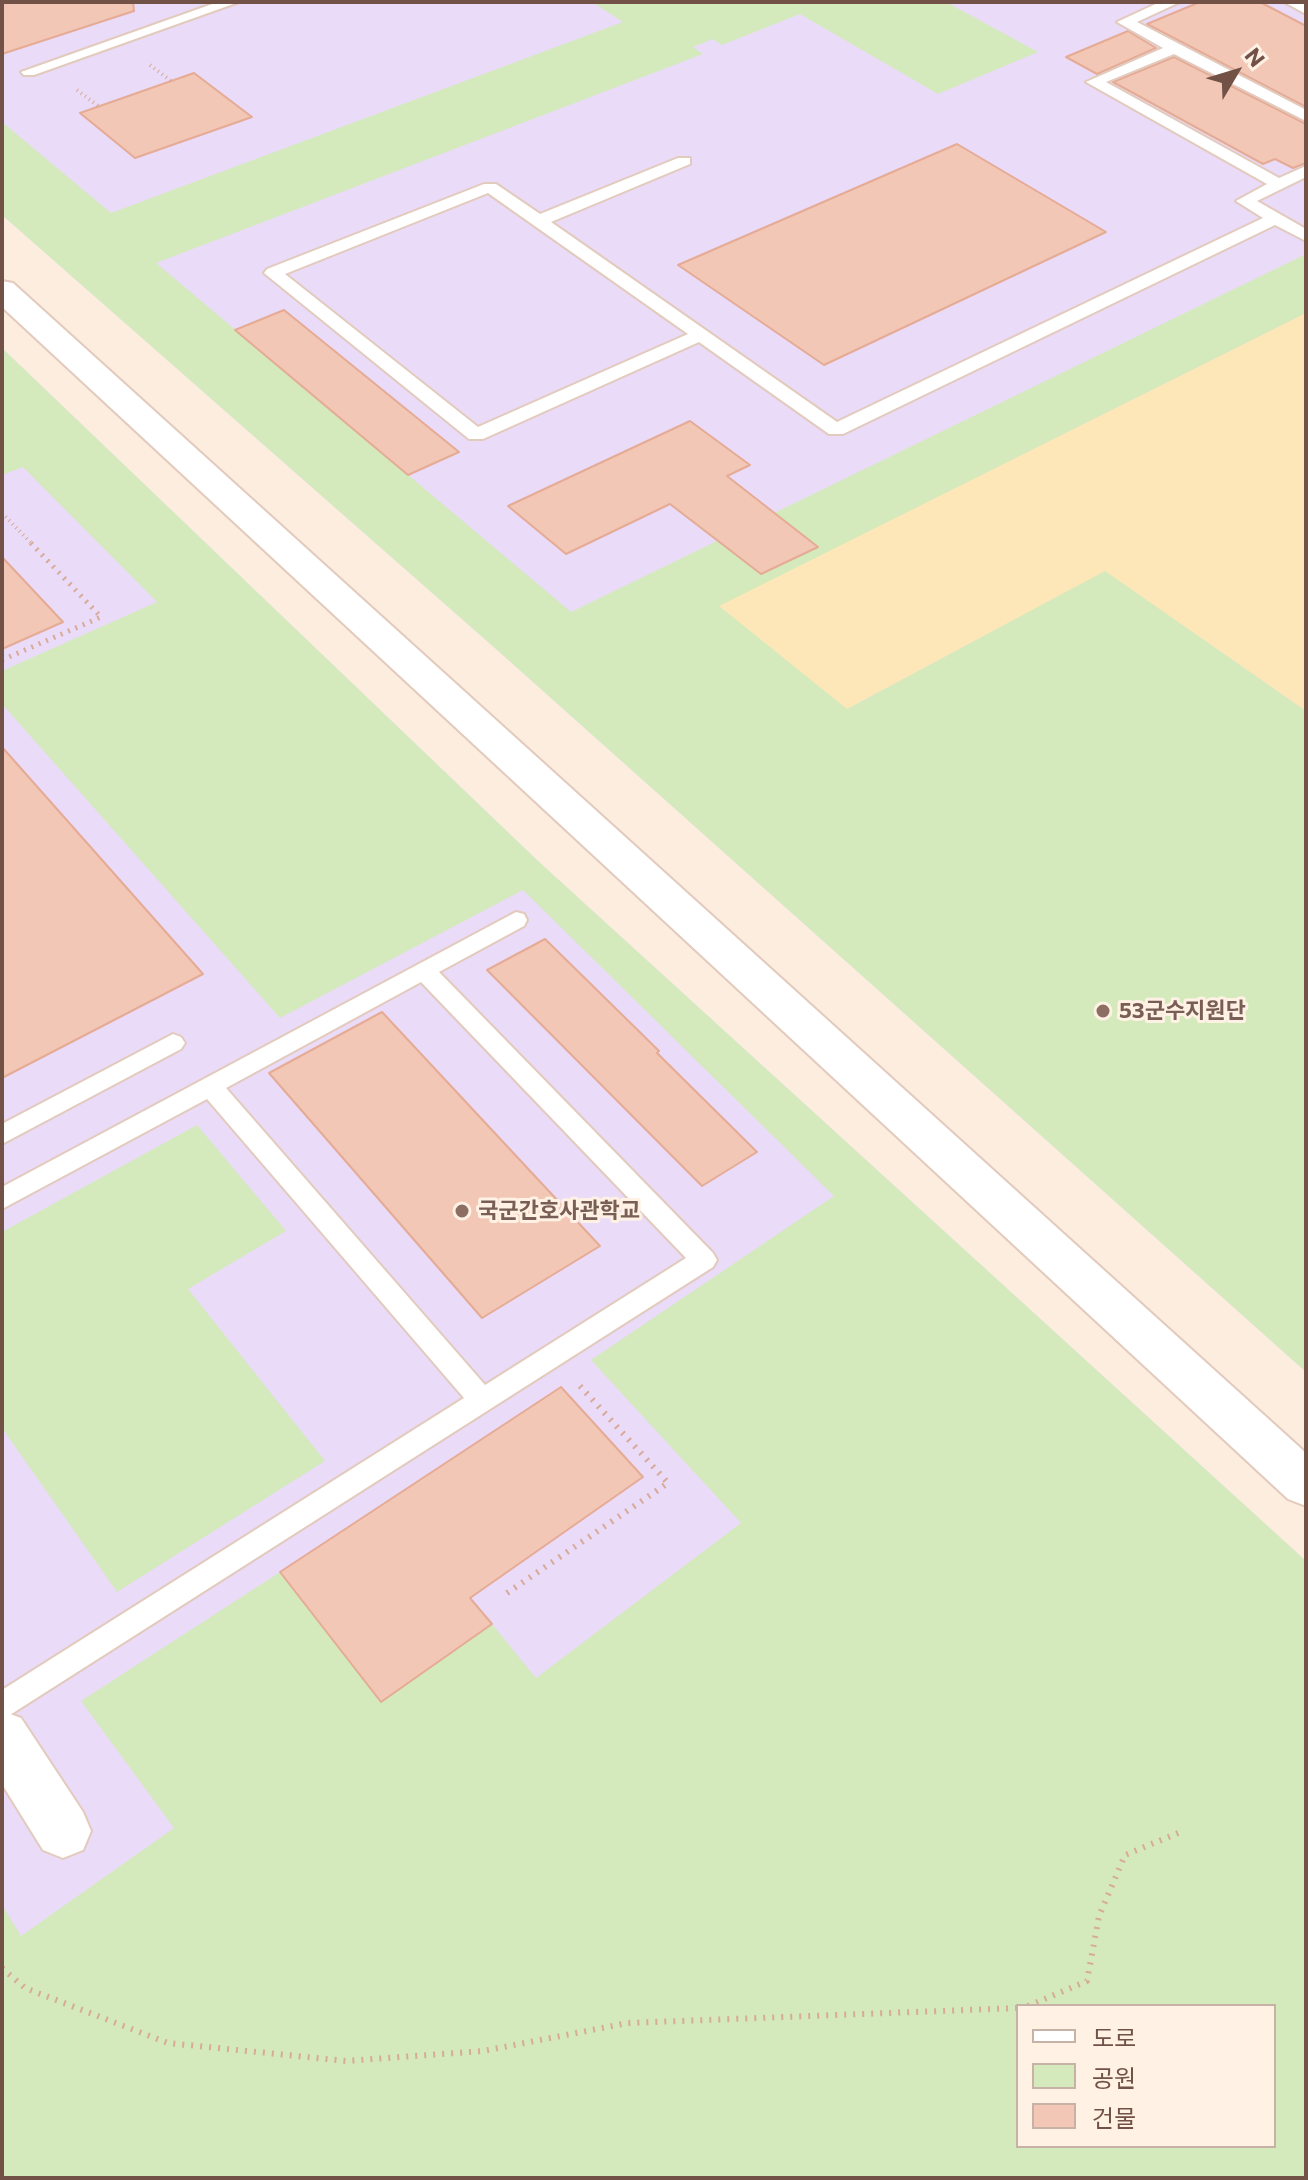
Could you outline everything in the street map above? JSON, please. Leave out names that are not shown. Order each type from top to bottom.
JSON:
[{"type":"street","points":[[2,290],[1306,1484]]},
{"type":"street","points":[[2,1736],[63,1831]]},
{"type":"lane","points":[[29,72],[232,2]]},
{"type":"lane","points":[[1173,2],[1125,22],[1306,116]]},
{"type":"lane","points":[[1291,2],[1306,10]]},
{"type":"lane","points":[[1175,48],[1094,82],[1279,184]]},
{"type":"lane","points":[[539,221],[684,161]]},
{"type":"lane","points":[[1306,171],[1244,201],[1306,236]]},
{"type":"lane","points":[[700,335],[476,435],[273,273],[490,187],[836,430],[1275,219]]},
{"type":"lane","points":[[2,1199],[516,920]]},
{"type":"lane","points":[[2,1706],[704,1260],[423,970]]},
{"type":"lane","points":[[2,1135],[173,1043]]},
{"type":"lane","points":[[210,1086],[482,1400]]},
{"type":"path","points":[[2,513],[101,617],[2,660]]},
{"type":"path","points":[[507,1593],[668,1483],[552,1356]]},
{"type":"path","points":[[1033,2004],[1087,1981],[1099,1916],[1125,1855],[1183,1831]]},
{"type":"path","points":[[2,1968],[25,1988],[168,2043],[346,2061],[483,2051],[628,2023],[1016,2008]]},
{"type":"shaded area","name":"53군수지원단","points":[[2,2],[1306,2],[1306,1372],[496,649],[2,215]]},
{"type":"shaded area","name":"국군간호사관학교","points":[[2,348],[538,861],[1306,1561],[1306,2178],[2,2178]]},
{"type":"green space","points":[[592,2],[946,2],[1038,52],[938,94],[800,14],[722,45],[713,39],[693,47],[703,54],[156,263],[571,612],[1306,254],[1306,313],[847,709],[1105,570],[1306,711],[1306,1372],[496,649],[2,215],[2,122],[111,213],[623,22]]},
{"type":"green space","name":"국군간호사관학교","points":[[2,348],[538,861],[1306,1561],[1306,2178],[2,2178],[2,1905],[21,1936],[174,1828],[81,1701],[280,1572],[492,1624],[536,1678],[741,1523],[591,1360],[834,1196],[523,890],[280,1018],[2,704],[2,671],[157,602],[23,467],[2,475]]},
{"type":"green space","points":[[197,1125],[286,1231],[188,1289],[325,1461],[117,1592],[2,1428],[2,1232]]},
{"type":"sand","points":[[1306,313],[1306,711],[1105,571],[847,709],[719,606]]},
{"type":"building","points":[[2,2],[133,2],[134,11],[2,54]]},
{"type":"building","points":[[1200,2],[1260,2],[1306,26],[1306,107],[1147,24]]},
{"type":"building","points":[[1128,31],[1156,48],[1097,74],[1066,57]]},
{"type":"building","points":[[1174,57],[1306,124],[1306,163],[1293,168],[1275,159],[1263,164],[1113,82]]},
{"type":"building","points":[[194,73],[252,117],[135,158],[80,113]]},
{"type":"building","points":[[957,144],[1106,232],[824,365],[678,265]]},
{"type":"building","points":[[284,310],[459,452],[408,475],[235,330]]},
{"type":"building","points":[[690,421],[750,465],[727,476],[818,547],[761,574],[670,504],[566,554],[508,506]]},
{"type":"building","points":[[2,557],[63,622],[2,649]]},
{"type":"building","points":[[2,747],[203,974],[2,1078]]},
{"type":"building","points":[[545,939],[757,1152],[702,1186],[487,970]]},
{"type":"building","points":[[382,1012],[600,1246],[482,1318],[269,1073]]},
{"type":"building","points":[[561,1387],[643,1477],[470,1598],[492,1624],[381,1702],[280,1572]]},
{"type":"place","name":"53군수지원단","points":[[1103,1011]]},
{"type":"place","name":"국군간호사관학교","points":[[462,1211]]}]
